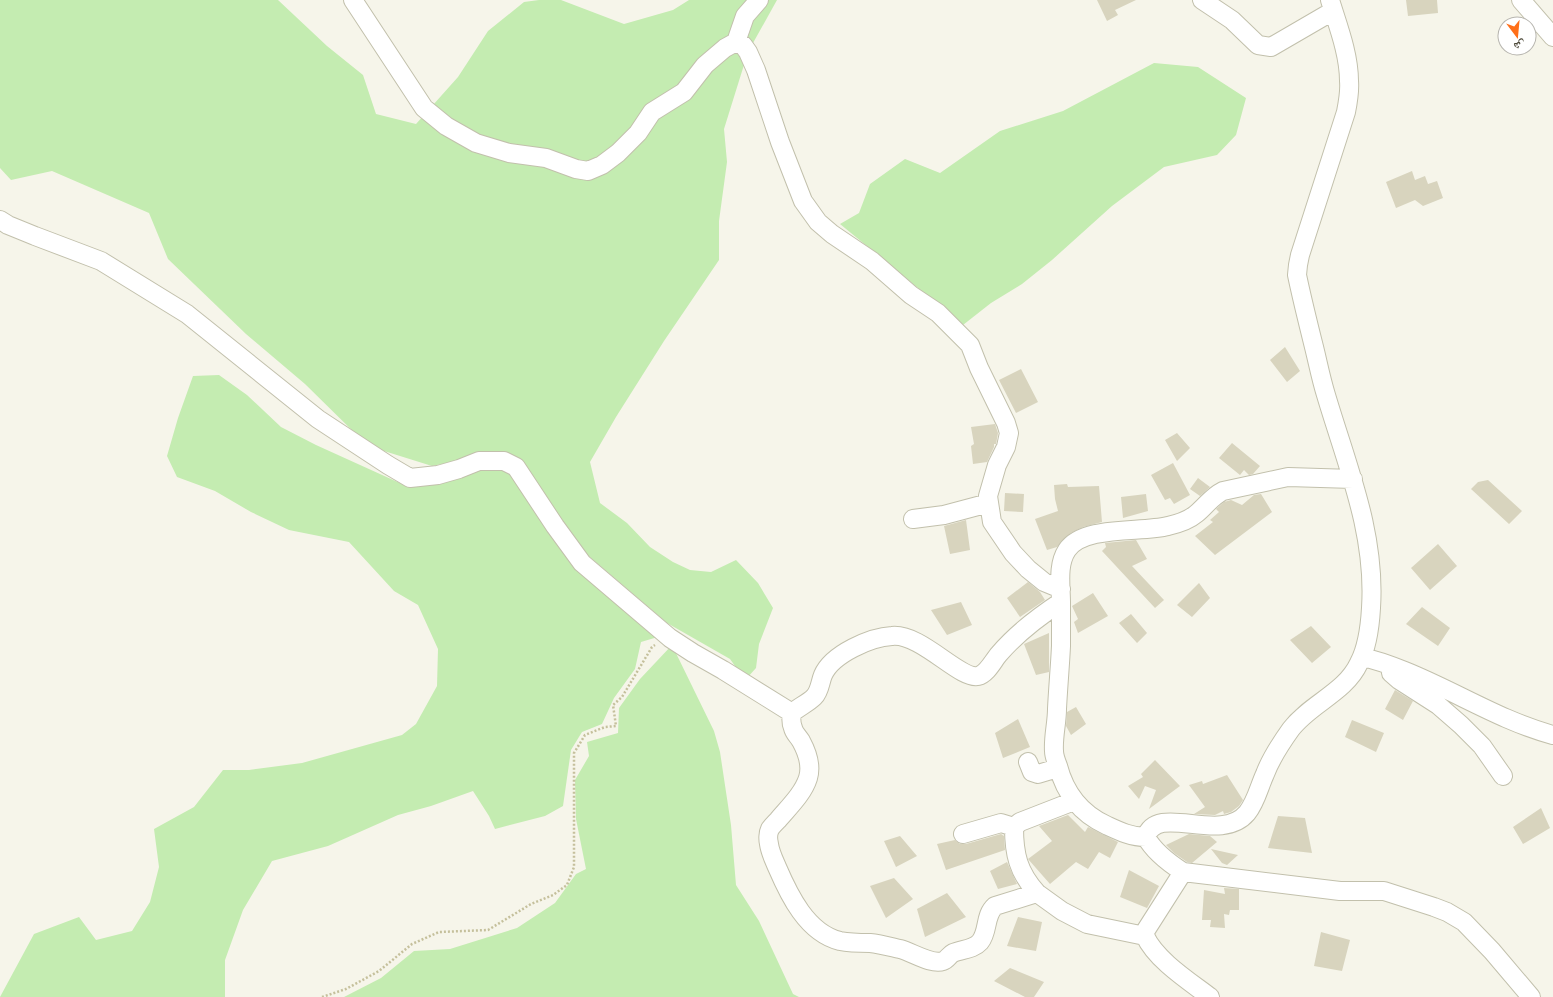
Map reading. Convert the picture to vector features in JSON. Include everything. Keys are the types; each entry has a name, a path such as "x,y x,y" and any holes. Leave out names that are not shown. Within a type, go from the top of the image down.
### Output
{"street":[{"path":"353,0 424,108 446,126 476,144 509,153 546,158 576,169 588,171 602,165 618,153 638,133 652,112 684,92 705,65 725,48 736,42 744,16 759,0"},
{"path":"1202,0 1232,20 1258,46 1271,47 1332,6 1347,63 1350,82 1346,112 1300,254 1298,275 1325,393 1353,479 1366,531 1370,554 1372,587 1368,658"},
{"path":"1521,0 1553,37"},
{"path":"736,42 743,45 748,52 756,70 780,142 803,201 818,222 832,234 872,261 911,295 938,313 970,346 1006,423 1009,433 1006,447 997,465 988,496 992,522 1013,554 1028,569 1061,596"},
{"path":"0,220 8,225 35,236 101,261 187,314 318,419 410,478 438,475 479,461 504,461 516,467 555,526 582,563 670,638 792,713"},
{"path":"1146,837 1136,837 1100,822 1084,812 1074,802 1067,790 1058,768 1054,753 1054,734 1061,647 1061,564 1066,551 1072,544 1084,537 1168,526 1195,515 1214,495 1223,492 1288,477 1305,476 1353,479"},
{"path":"913,519 944,515 988,503"},
{"path":"1037,893 995,906 990,910 987,917 984,933 980,942 974,947 951,954 945,961 932,961 901,949 873,944 840,941 827,936 802,913 785,886 769,844 770,829 804,787 808,779 810,768 805,751 793,728 791,721 792,713 814,697 819,689 823,674 831,664 846,652 863,643 890,636 901,635 934,652 963,673 979,676 986,671 998,655 1020,632 1061,596"},
{"path":"1368,658 1438,705 1462,725 1482,746 1503,776"},
{"path":"1146,837 1148,830 1154,825 1161,823 1183,823 1216,827 1229,825 1241,819 1248,812 1257,796 1265,774 1277,749 1292,727 1346,682 1359,663 1368,658 1431,682 1511,722 1553,735"},
{"path":"1028,762 1032,772 1038,774 1058,768"},
{"path":"1014,827 1020,822 1074,802"},
{"path":"963,834 1002,822 1014,827"},
{"path":"1014,827 1014,848 1017,860 1029,884 1037,893 1062,911 1087,924 1145,936"},
{"path":"1146,837 1155,850 1183,872 1333,891 1384,891 1447,912 1464,922 1492,951 1531,997"},
{"path":"1183,872 1146,930 1145,936 1151,946 1165,961 1210,997"}],"path":[{"path":"322,997 346,989 379,971 412,944 439,932 488,930 531,904 553,895 567,885 574,867 574,753 585,735 605,727 616,726 613,706 622,697 652,647 670,638"}],"green space":[{"path":"0,0 278,0 327,46 363,75 376,114 416,124 458,77 488,31 524,2 561,0 624,24 673,10 689,0 777,0 748,52 724,129 727,162 719,221 719,260 664,341 616,417 590,462 600,503 627,523 650,547 673,562 690,570 711,572 736,560 758,583 773,608 759,644 756,668 747,678 740,673 730,659 667,623 577,546 498,453 432,466 368,446 305,384 246,334 168,259 149,213 52,171 11,180 0,168"},
{"path":"1154,63 1198,67 1246,98 1236,135 1217,155 1164,167 1112,206 1052,260 1022,284 991,303 963,325 840,224 859,213 870,184 905,159 940,173 1000,131 1063,111"},
{"path":"219,375 247,395 281,427 316,445 402,484 439,482 490,466 512,468 551,524 661,636 641,642 635,669 614,698 602,724 582,732 571,750 563,806 545,816 495,829 489,816 473,791 431,806 398,815 328,846 272,861 243,910 225,960 225,997 0,997 34,934 79,917 96,940 132,931 150,902 159,867 154,829 194,807 223,770 249,770 302,763 402,735 416,724 437,686 438,649 418,605 394,591 349,542 289,530 251,512 215,491 177,477 167,456 178,418 193,376"},
{"path":"672,645 714,731 720,752 731,825 736,885 759,921 793,994 799,997 344,997 381,978 414,951 450,949 517,928 555,903 576,874 586,869 576,819 575,780 589,756 587,742 618,733 619,708 640,679"}],"building":[{"path":"1097,0 1136,0 1115,10 1118,15 1107,21"},
{"path":"1406,0 1437,0 1438,13 1408,16"},
{"path":"1412,171 1415,180 1425,176 1428,184 1437,181 1443,198 1423,206 1415,200 1396,208 1386,182"},
{"path":"1285,347 1300,371 1287,382 1270,360"},
{"path":"1021,369 1038,402 1016,413 999,380"},
{"path":"995,424 998,433 996,444 994,444 987,462 973,464 971,446 974,444 971,427"},
{"path":"1177,433 1190,448 1177,461 1165,440"},
{"path":"1232,443 1260,466 1253,474 1249,475 1244,470 1240,475 1219,458"},
{"path":"1173,463 1190,495 1174,504 1170,498 1165,500 1151,475"},
{"path":"1198,478 1210,487 1200,496 1190,489"},
{"path":"1488,480 1522,511 1509,524 1471,489 1478,482"},
{"path":"1067,484 1068,487 1099,486 1102,522 1083,527 1071,533 1057,547 1047,550 1035,519 1058,511 1054,485"},
{"path":"1005,493 1024,494 1023,512 1004,511"},
{"path":"1146,494 1148,511 1123,518 1121,497"},
{"path":"1261,494 1272,512 1215,555 1195,536 1213,522 1210,520 1219,512 1216,509 1224,502 1231,500 1242,505 1254,495"},
{"path":"966,520 970,550 950,554 944,526"},
{"path":"1136,540 1147,559 1132,566 1164,600 1155,608 1102,551 1106,547 1105,543"},
{"path":"1438,544 1457,566 1430,590 1411,568"},
{"path":"1028,582 1040,592 1045,600 1020,617 1007,598"},
{"path":"1199,583 1210,598 1192,617 1177,605"},
{"path":"1093,593 1108,616 1078,633 1074,622 1078,619 1072,606"},
{"path":"961,602 972,625 947,635 931,610"},
{"path":"1422,607 1450,628 1438,646 1406,624"},
{"path":"1131,614 1147,633 1137,643 1119,623"},
{"path":"1311,626 1331,647 1312,663 1290,640"},
{"path":"1049,633 1049,672 1036,675 1024,644"},
{"path":"1395,690 1413,701 1403,720 1385,709"},
{"path":"1076,707 1086,724 1071,735 1066,726 1067,712"},
{"path":"1018,719 1030,747 1003,758 995,733"},
{"path":"1352,720 1384,733 1376,752 1345,737"},
{"path":"1155,760 1180,786 1149,809 1156,790 1145,786 1139,799 1128,786 1143,777 1141,774"},
{"path":"1227,775 1243,800 1239,806 1231,812 1224,814 1223,811 1215,815 1194,814 1205,807 1189,785 1202,781 1203,784"},
{"path":"1541,808 1550,828 1523,844 1513,827"},
{"path":"1068,815 1085,832 1088,827 1118,842 1110,858 1099,852 1088,869 1076,862 1050,884 1028,859 1052,841 1039,826"},
{"path":"1278,816 1305,818 1312,853 1268,848"},
{"path":"1001,834 1004,836 1005,850 946,870 937,844 955,840 960,844 966,844"},
{"path":"1189,834 1210,836 1217,842 1192,863 1187,862 1174,853 1166,845"},
{"path":"900,836 917,856 896,867 884,841"},
{"path":"1211,849 1238,855 1227,865 1222,863"},
{"path":"1007,862 1017,884 998,889 990,871"},
{"path":"1129,870 1159,886 1147,908 1120,897"},
{"path":"894,878 913,899 886,918 870,886"},
{"path":"1224,888 1239,889 1239,910 1230,910 1229,915 1224,914 1225,928 1210,927 1211,920 1202,920 1204,890 1225,894"},
{"path":"947,893 966,917 925,937 917,909"},
{"path":"1018,917 1042,922 1036,951 1007,946"},
{"path":"1321,932 1350,940 1342,971 1314,966"},
{"path":"1010,968 1044,982 1034,997 1025,997 994,981"}]}
